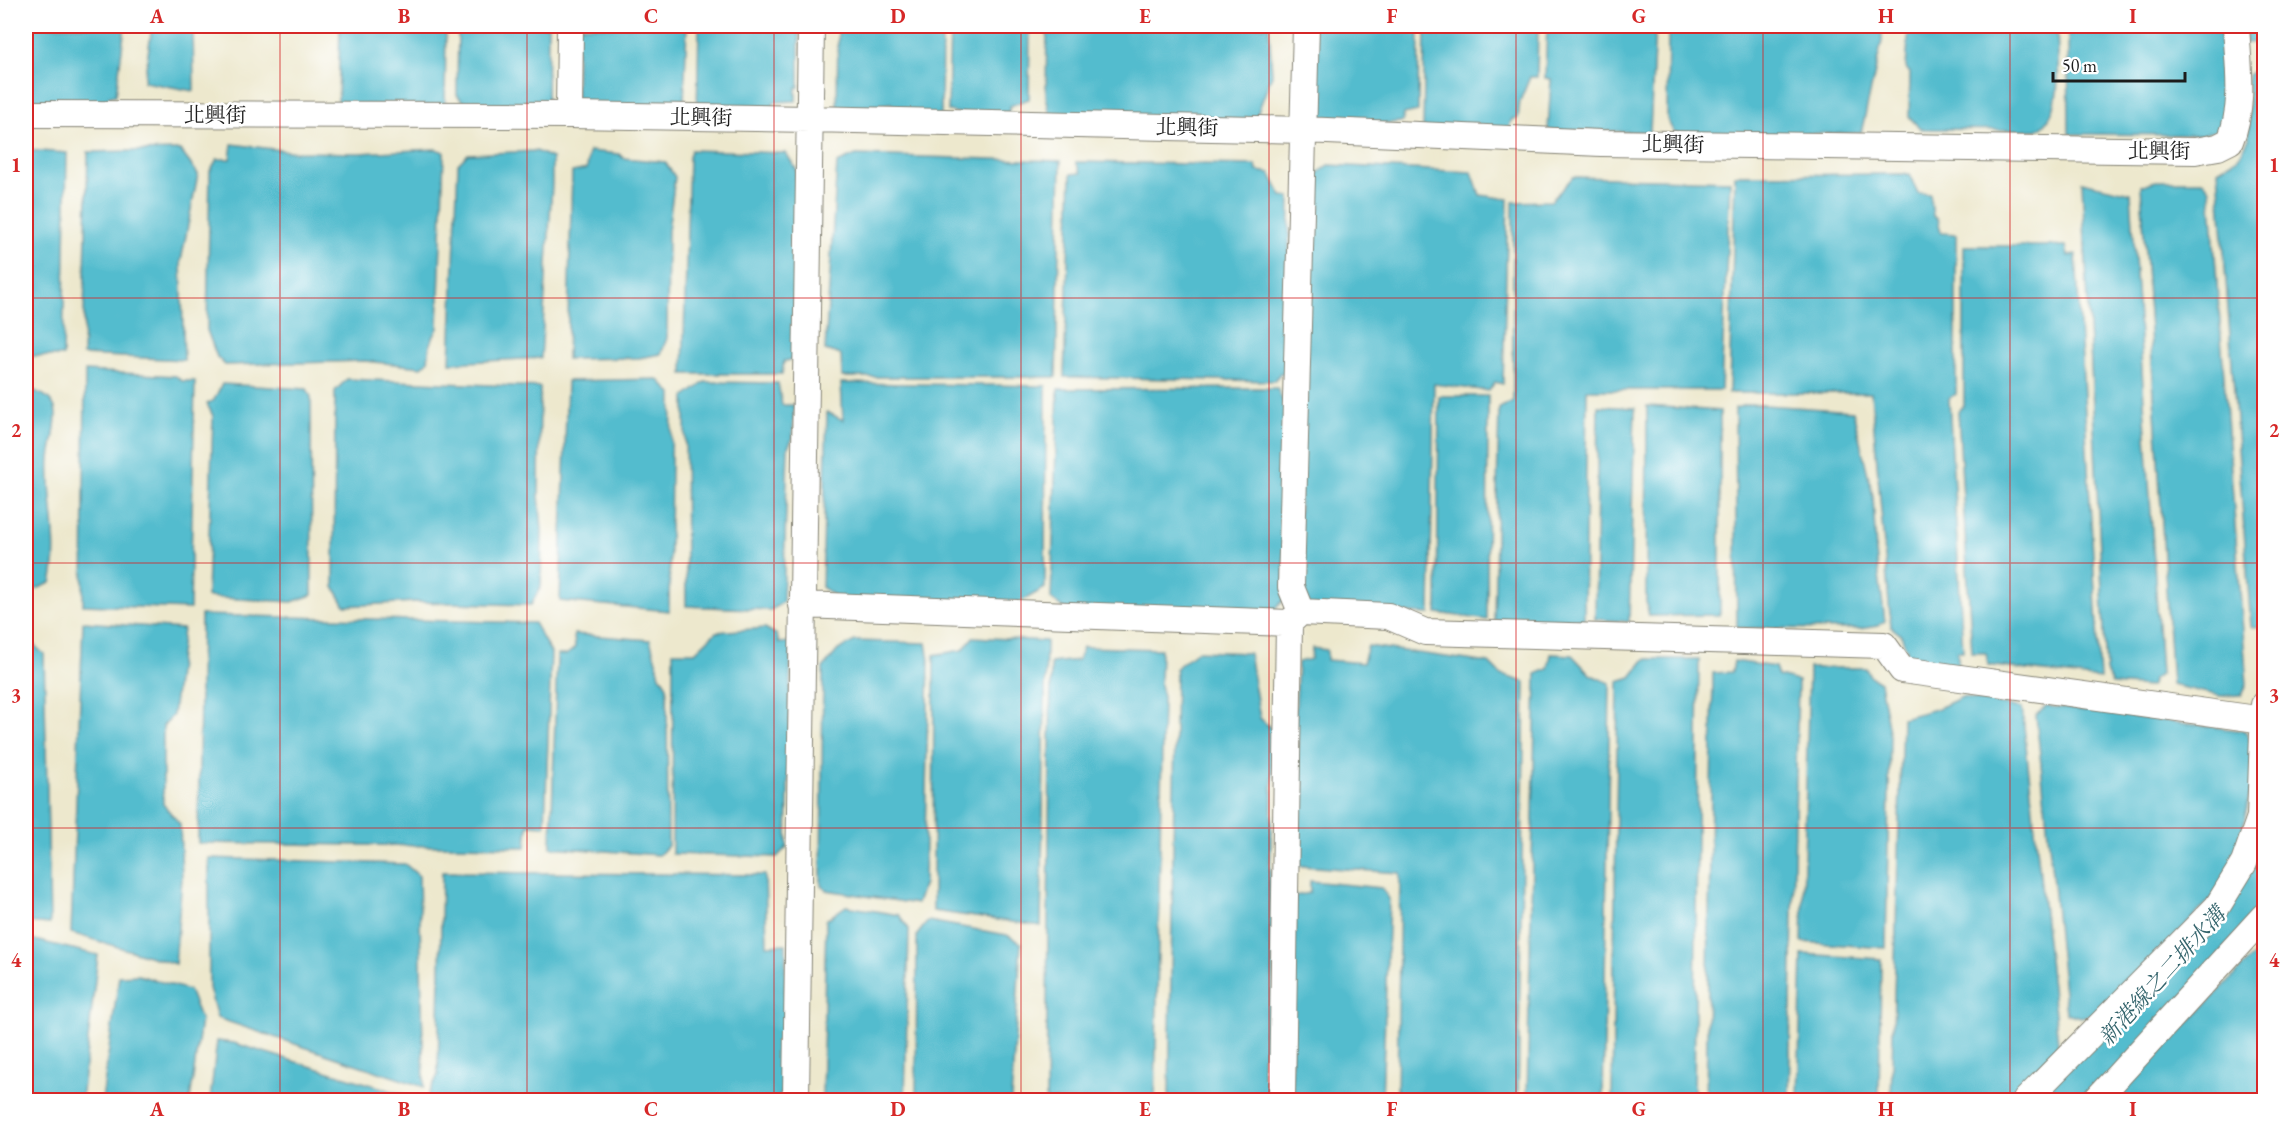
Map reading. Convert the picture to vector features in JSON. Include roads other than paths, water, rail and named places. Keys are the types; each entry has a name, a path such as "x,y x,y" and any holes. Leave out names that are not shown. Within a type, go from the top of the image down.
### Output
{"street":[{"path":"569,116 570,26"},
{"path":"791,1101 796,1097 811,26"},
{"path":"1282,1101 1294,617 1291,587 1306,26"},
{"name":"北興街","path":"26,114 809,119 1304,129 1601,143 2195,151 2218,147 2230,141 2236,125 2239,101 2236,26"},
{"path":"802,605 1294,617 1388,616 1425,632 1884,645 1902,670 2264,720"},
{"path":"2026,1101 2217,907 2244,863 2260,817 2265,705"},
{"path":"2096,1101 2265,916"}],"water":[{"path":"28,26 125,26 116,95 108,97 105,108 26,106"},
{"path":"152,26 193,26 194,91 144,82"},
{"path":"340,26 446,26 445,106 338,105"},
{"path":"458,26 548,26 547,115 471,111 457,95"},
{"path":"577,26 687,26 684,102 576,116"},
{"path":"699,26 799,26 799,87 796,88 796,101 774,102 772,111 697,112"},
{"path":"838,26 942,26 941,120 902,120 891,103 837,113"},
{"path":"950,26 1030,26 1029,99 1010,106 1006,122 948,111"},
{"path":"1047,26 1269,26 1272,75 1253,125 1051,119 1046,96"},
{"path":"1308,26 1419,26 1418,111 1404,114 1403,122 1315,127"},
{"path":"1425,26 1538,26 1537,77 1530,77 1520,101 1518,118 1512,119 1507,132 1423,131"},
{"path":"1547,26 1655,26 1650,132 1548,130 1551,79 1545,78"},
{"path":"1668,26 1882,26 1882,41 1861,133 1684,135 1673,131 1667,119"},
{"path":"1909,26 2057,26 2058,83 2052,111 2046,122 2037,130 1921,129 1909,117 1910,73 1906,68"},
{"path":"2068,26 2224,26 2224,121 2215,131 2200,135 2069,134"},
{"path":"2245,26 2264,26 2264,42 2246,43"},
{"path":"2264,65 2264,626 2251,627 2218,170 2238,158 2249,139 2248,75"},
{"path":"232,144 297,152 359,153 436,149 444,152 438,328 430,344 428,361 422,367 365,361 225,365 217,357 207,330 210,171 217,159 230,159"},
{"path":"26,150 67,153 63,356 26,356"},
{"path":"180,150 198,174 181,261 184,360 83,355 88,152"},
{"path":"691,150 786,153 796,169 794,360 784,361 782,374 683,374"},
{"path":"536,151 552,158 541,358 450,363 458,164 468,154"},
{"path":"589,151 619,154 623,158 665,162 675,177 668,231 667,338 661,354 639,358 567,359 572,172 587,169"},
{"path":"856,155 1061,161 1056,377 842,377 841,355 825,350 837,163"},
{"path":"1076,162 1256,165 1257,171 1270,173 1282,196 1290,197 1287,374 1280,373 1275,381 1064,377 1071,174 1081,173"},
{"path":"1328,165 1472,172 1480,195 1508,199 1503,384 1495,382 1489,391 1434,384 1430,614 1311,610 1298,591 1305,183"},
{"path":"1909,174 1918,193 1930,194 1933,216 1938,219 1941,233 1956,234 1956,394 1949,399 1963,651 1957,651 1959,666 1909,656 1901,635 1891,627 1871,393 1729,393 1735,175"},
{"path":"1573,177 1730,181 1721,390 1587,390 1584,620 1494,620 1499,408 1513,401 1513,202 1551,201"},
{"path":"2155,181 2204,181 2210,189 2247,685 2242,695 2220,696 2172,685 2141,186"},
{"path":"2082,182 2131,193 2161,674 2153,680 2150,687 2112,684 2106,672"},
{"path":"1964,246 2066,246 2068,256 2076,255 2100,679 1988,665 1986,653 1972,653 1958,411 1964,406"},
{"path":"85,371 176,376 182,381 195,381 190,609 83,605"},
{"path":"347,379 540,387 541,586 531,605 416,602 345,606 334,587 335,391"},
{"path":"658,379 672,394 669,611 560,601 567,381"},
{"path":"705,382 778,383 782,405 794,405 793,438 788,447 783,602 771,610 686,606 685,397"},
{"path":"841,383 1046,386 1045,588 1006,610 844,602 822,587 827,412 843,420"},
{"path":"222,384 307,389 311,397 312,595 292,602 207,597 213,416 207,404 214,400"},
{"path":"26,388 47,397 56,413 50,459 54,568 51,583 32,591 26,591"},
{"path":"1277,388 1286,408 1284,600 1268,616 1068,611 1051,599 1058,389"},
{"path":"1439,396 1488,396 1487,620 1437,613"},
{"path":"1750,404 1853,411 1873,496 1876,553 1885,621 1878,626 1860,629 1737,628 1735,408"},
{"path":"1598,406 1635,408 1629,622 1595,619"},
{"path":"1647,406 1720,411 1720,615 1649,616 1646,601"},
{"path":"201,615 534,623 551,653 545,826 528,825 526,847 198,843"},
{"path":"83,622 183,629 173,715 163,726 163,804 180,824 182,878 175,964 71,933"},
{"path":"765,628 777,635 779,643 791,642 787,847 777,857 672,854 673,652 695,652 716,632"},
{"path":"574,634 650,640 660,675 667,686 668,846 659,855 551,847 557,655 566,655 575,648"},
{"path":"973,637 1046,641 1041,926 933,911 934,655 963,650"},
{"path":"26,638 44,654 50,924 26,922"},
{"path":"855,641 926,643 929,660 924,883 917,904 826,890 821,886 823,668 838,650"},
{"path":"1368,646 1489,663 1501,675 1525,682 1518,1100 1397,1100 1400,873 1288,865 1298,662 1311,659 1312,648 1327,650 1327,660 1363,663"},
{"path":"1083,647 1161,649 1160,685 1163,697 1155,1100 1046,1100 1051,663 1078,660"},
{"path":"1197,651 1249,653 1260,718 1274,731 1270,877 1273,943 1271,1100 1169,1100 1176,668"},
{"path":"1551,654 1572,655 1591,675 1610,683 1603,1100 1527,1100 1536,674 1548,669"},
{"path":"1645,659 1699,659 1694,1100 1612,1100 1618,681 1631,677"},
{"path":"1734,661 1775,667 1778,676 1798,681 1789,1100 1706,1100 1713,673 1732,672"},
{"path":"1809,668 1866,668 1870,676 1880,682 1890,737 1886,948 1802,942"},
{"path":"1962,697 2022,708 2059,1052 2018,1100 1891,1100 1902,718 1939,708"},
{"path":"2047,706 2245,731 2254,744 2253,779 2238,851 2217,893 2098,1015 2080,1017 2066,1013 2036,715"},
{"name":"新港線之二排水溝","path":"2264,820 2264,898 2259,910 2091,1100 2038,1100 2223,909"},
{"path":"209,858 405,864 419,876 424,1087 217,1018 209,988"},
{"path":"442,872 765,875 767,945 786,944 783,1100 426,1100 438,1075"},
{"path":"1310,881 1382,888 1389,899 1382,1100 1291,1100 1294,896 1310,893"},
{"path":"846,906 899,915 909,929 905,1100 822,1100 826,920"},
{"path":"928,921 1007,935 1021,943 1011,1100 916,1100 917,935"},
{"path":"26,938 98,955 81,1100 26,1100"},
{"path":"2264,945 2264,1100 2113,1100"},
{"path":"1802,954 1881,959 1879,1100 1798,1100"},
{"path":"138,975 189,990 201,1020 190,1100 102,1100 119,976"},
{"path":"217,1041 234,1043 422,1100 210,1100"}]}
